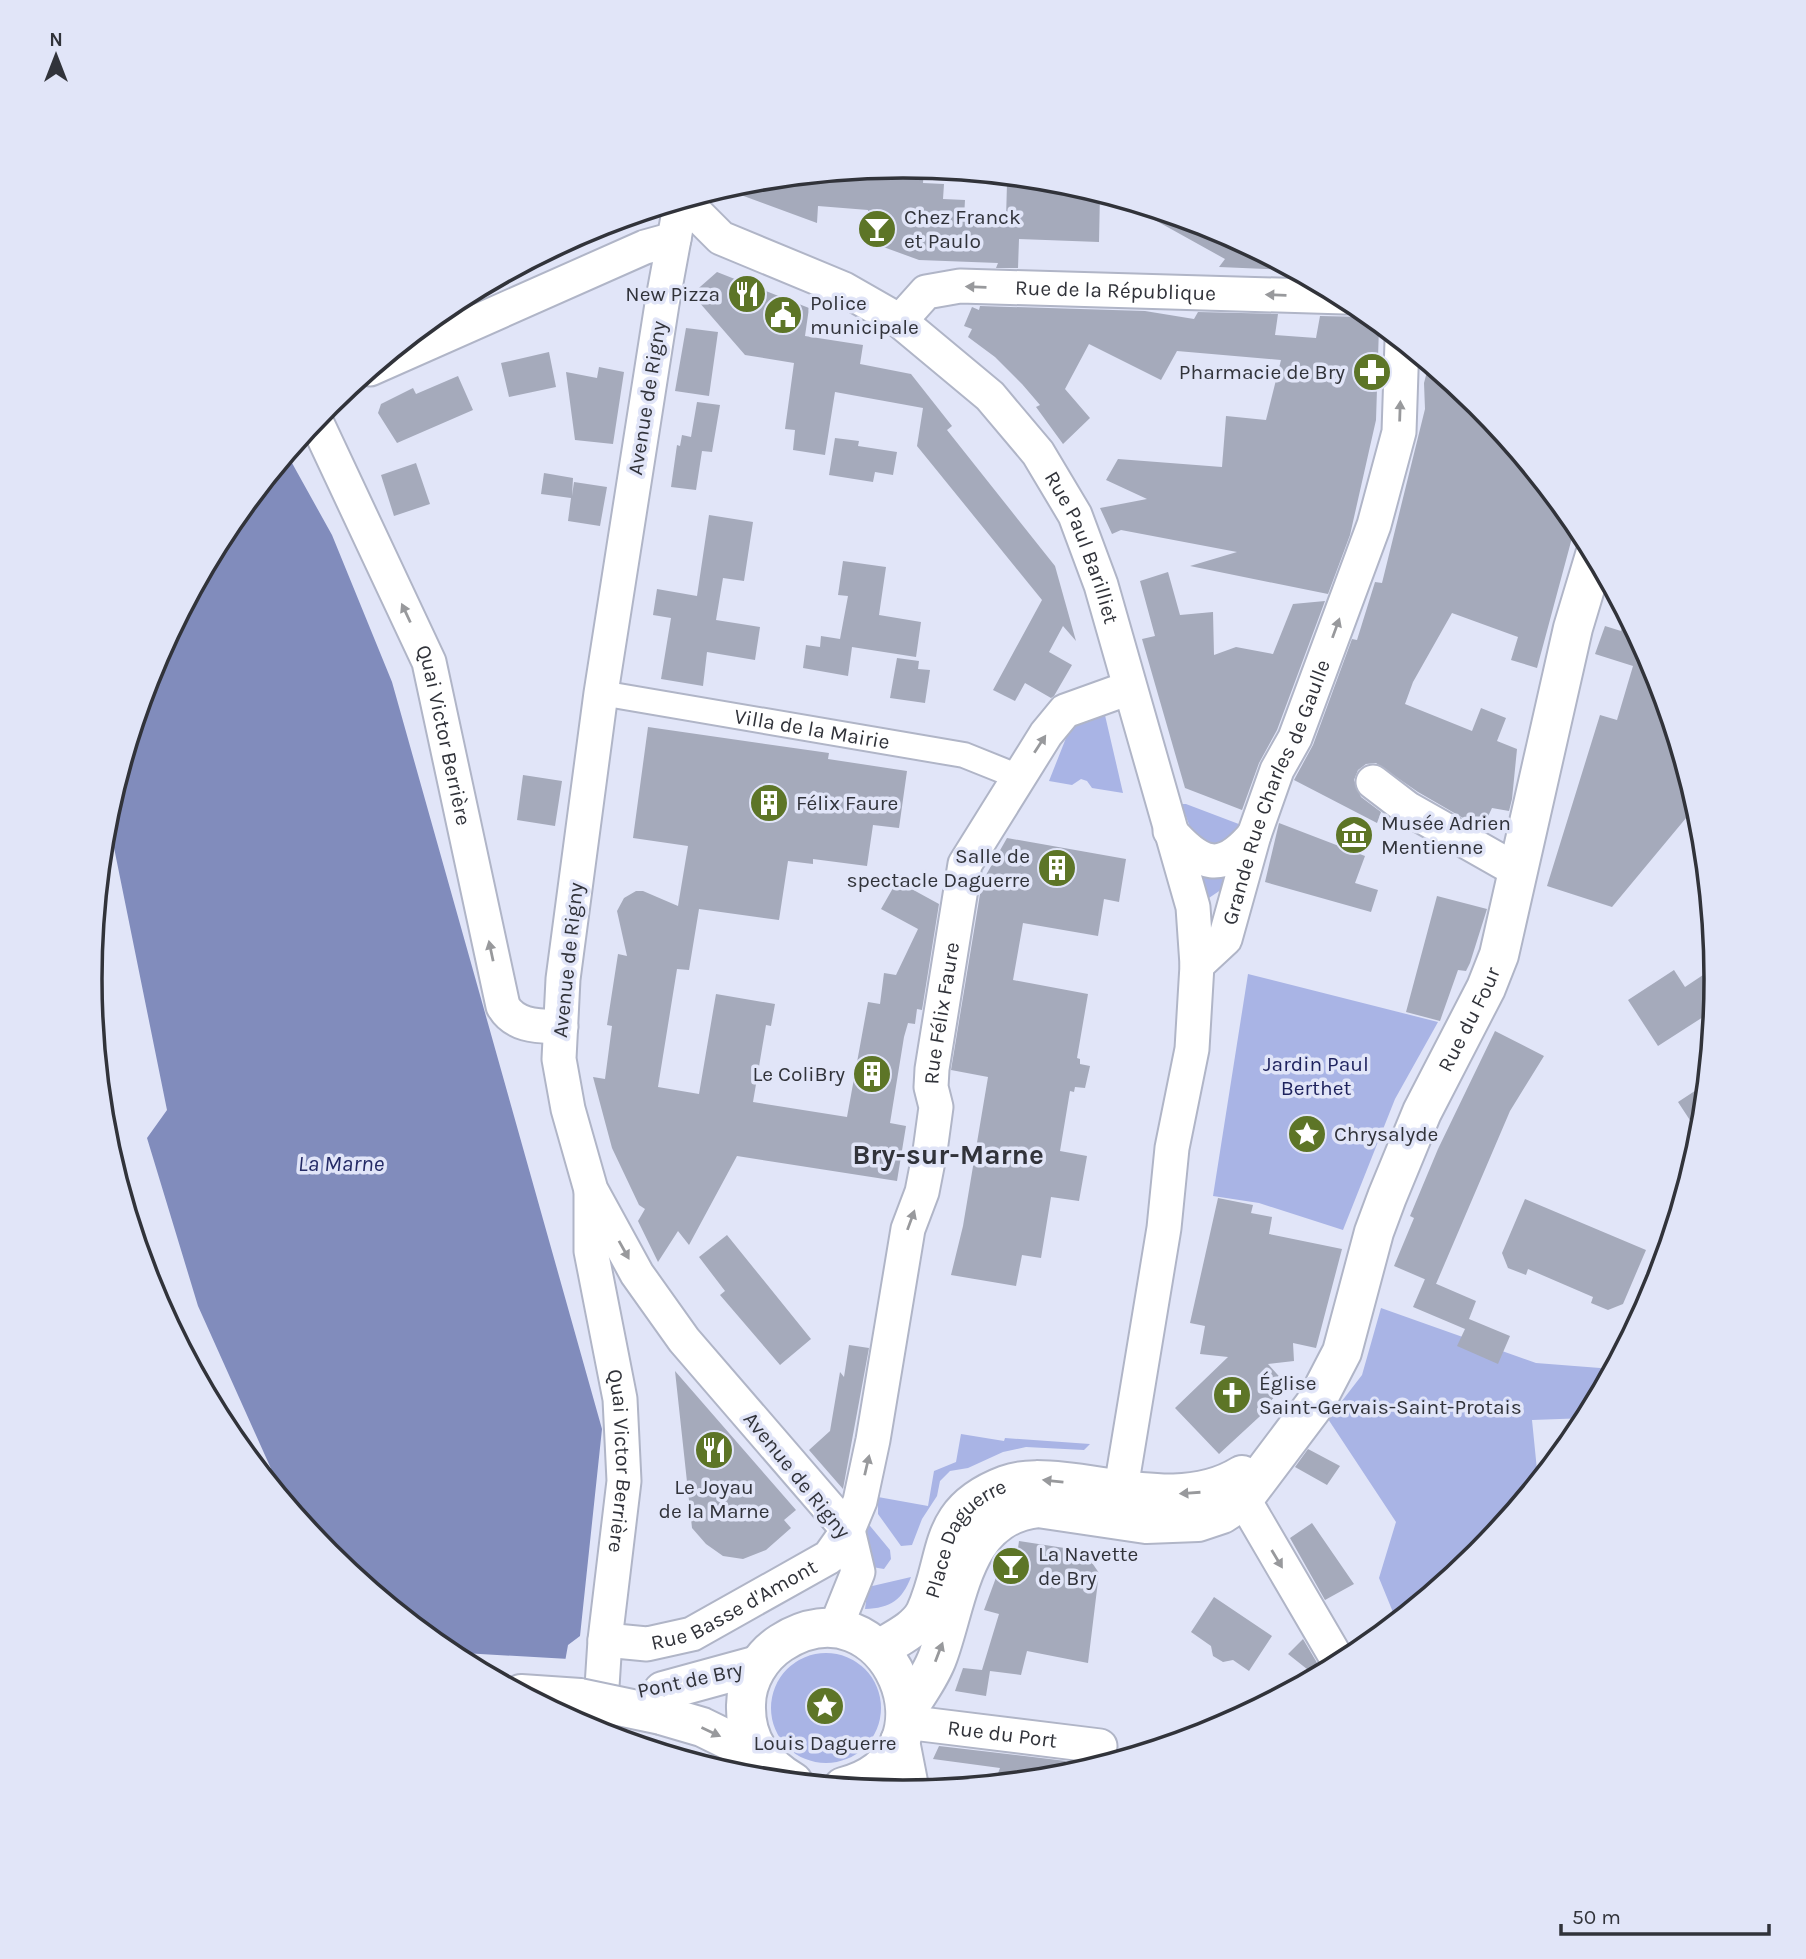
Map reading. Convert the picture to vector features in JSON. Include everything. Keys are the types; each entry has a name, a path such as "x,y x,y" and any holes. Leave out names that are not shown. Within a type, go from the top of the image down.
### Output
{"main road":[{"name":"Rue du Four","path":"1237,1491 1273,1456 1315,1404 1342,1352 1374,1232 1428,1098 1486,988 1499,955 1573,628 1591,569"},
{"name":"Place Daguerre","path":"879,1649 914,1627 924,1614 950,1530 967,1509 1008,1484 1037,1479 1163,1494 1237,1491"},
{"path":"1093,1515 1121,1488"},
{"name":"Place Daguerre","path":"861,1779 874,1774 889,1759 937,1660 974,1548 986,1532 1002,1518 1020,1510 1057,1509 1146,1524 1198,1521 1222,1514 1237,1491"},
{"path":"773,1770 759,1755 746,1720 750,1682 758,1665 773,1648 791,1636 813,1629 835,1629 854,1633 879,1649 894,1667 904,1689 904,1725 910,1781"},
{"name":"Pont de Bry","path":"544,1696 662,1703 758,1665"},
{"name":"Pont de Bry","path":"662,1703 702,1727 759,1755"}],"street":[{"name":"Rue Paul Barilliet","path":"689,207 721,238 844,289 900,321 990,396 1038,453 1075,514 1101,585 1194,907 1197,965"},
{"name":"Avenue de Rigny","path":"680,210 601,693 563,979 559,1059 568,1109 591,1190 637,1274 684,1340 848,1530 858,1572 835,1629"},
{"path":"402,355 645,247 674,239"},
{"name":"Rue de la République","path":"900,321 926,292 960,286 1322,296"},
{"name":"Grande Rue Charles de Gaulle","path":"1197,965 1225,939 1254,835 1278,771 1295,738 1374,525 1399,432 1402,353"},
{"name":"Quai Victor Berrière","path":"321,429 429,662 503,1006 510,1016 523,1023 561,1027"},
{"name":"Rue Félix Faure","path":"848,1530 860,1501 873,1440 908,1229 922,1192 930,1151 936,1107 931,1087 932,1069 965,864 1019,777 1065,711 1129,688"},
{"name":"Villa de la Mairie","path":"601,693 964,755 1019,777"},
{"path":"1373,782 1407,808 1518,871"},
{"name":"Rue Paul Barilliet","path":"1170,831 1192,855 1214,862 1235,856 1254,835"},
{"path":"1121,1488 1164,1228 1172,1148 1192,1049 1197,965"},
{"name":"Quai Victor Berrière","path":"591,1190 591,1251 620,1399 624,1481 605,1640 600,1721"},
{"path":"1237,1491 1334,1655"},
{"name":"Rue Basse d'Amont","path":"605,1640 647,1644 692,1634 829,1557 848,1530"},
{"name":"Rue du Port","path":"904,1725 1100,1746"}],"green space":[{"path":"1083,695 1101,698 1123,793 1092,788 1087,781 1081,779 1072,785 1049,781"},
{"path":"1181,804 1244,826 1215,849 1192,832"},
{"path":"1199,867 1227,871 1228,885 1206,900"},
{"name":"Jardin Paul Berthet","path":"1248,974 1438,1022 1395,1099 1343,1230 1259,1203 1213,1196"},
{"path":"1381,1308 1536,1363 1603,1368 1573,1419 1532,1420 1537,1470 1470,1546 1393,1613 1379,1578 1396,1522 1328,1419 1362,1375"},
{"path":"961,1434 1004,1441 1005,1438 1090,1444 1084,1450 1026,1447 1003,1452 968,1468 950,1471 940,1481 937,1496 922,1519 912,1545 901,1546 878,1514 878,1497 928,1506 934,1471 956,1462"},
{"path":"861,1515 890,1550 891,1559 884,1569 872,1567"},
{"path":"911,1577 904,1592 894,1601 882,1607 865,1609 868,1587"},
{"path":"826,1653 847,1657 865,1669 877,1687 881,1708 877,1729 865,1747 847,1759 826,1763 805,1759 787,1747 775,1729 771,1708 775,1687 787,1669 805,1657"}],"water":[{"name":"La Marne","path":"291,462 332,535 392,682 602,1429 580,1636 568,1645 558,1702 502,1674 415,1615 336,1546 274,1476 198,1306 147,1138 167,1110 113,844 117,823 144,722 184,625 237,534"}],"pier":[{"path":"470,1653 569,1659 561,1704 502,1674"}],"building":[{"path":"903,178 923,179 923,183 944,184 943,199 965,200 964,218 1006,219 1007,185 1100,203 1099,242 1019,239 1018,268 996,268 998,263 919,260 867,241 868,210 818,206 817,223 740,195 798,185"},
{"path":"1153,219 1210,239 1273,269 1219,267 1225,259"},
{"path":"717,272 809,308 805,336 863,345 860,364 911,374 952,426 947,430 1055,566 1076,641 1063,626 1049,652 1072,665 1054,696 1051,698 1025,683 1015,701 993,690 1042,600 917,446 923,408 835,392 825,455 793,450 795,430 785,429 794,363 745,355 692,294"},
{"path":"980,306 1145,311 1194,319 1198,312 1278,314 1275,335 1316,338 1320,316 1353,317 1379,335 1376,420 1350,535 1328,594 1190,566 1237,552 1121,530 1112,534 1100,508 1147,499 1106,480 1118,459 1222,467 1226,416 1266,420 1281,360 1177,351 1161,380 1089,344 1065,389 1090,418 1063,444 1036,407 1040,405 1022,384 995,357 968,337 972,329 964,326 972,307 979,310"},
{"path":"686,328 718,332 709,396 675,391"},
{"path":"549,352 556,387 509,397 501,363"},
{"path":"599,367 624,372 613,444 575,440 566,372 597,378"},
{"path":"1427,373 1470,413 1506,451 1572,539 1537,668 1511,660 1518,637 1452,613 1413,682 1405,704 1472,731 1481,708 1506,718 1497,741 1517,749 1512,799 1509,811 1492,808 1482,829 1418,792 1376,763 1366,764 1358,770 1354,780 1361,797 1381,812 1377,823 1294,780 1313,745 1352,639 1357,640 1375,582 1382,583 1425,409 1424,383"},
{"path":"458,376 473,410 397,443 378,413 381,404 413,388 416,394"},
{"path":"697,402 720,405 712,452 702,451 696,490 671,487 677,445 680,446 682,435 691,437"},
{"path":"835,438 859,441 858,446 897,452 893,475 875,472 873,482 829,475"},
{"path":"416,463 430,504 394,516 381,475"},
{"path":"544,473 573,478 572,496 574,482 607,487 600,526 568,521 571,498 541,494"},
{"path":"709,515 753,522 744,581 723,578 716,620 760,627 755,660 707,652 703,686 661,679 671,618 653,615 657,589 697,596"},
{"path":"843,561 886,567 879,615 921,622 916,657 852,647 848,676 803,668 806,645 820,647 821,636 840,639 848,596 838,595"},
{"path":"1168,572 1180,615 1213,612 1214,655 1236,647 1273,654 1293,604 1325,601 1277,730 1259,763 1242,810 1185,788 1142,639 1155,636 1140,581"},
{"path":"1605,626 1621,631 1622,626 1662,722 1687,816 1612,907 1547,886 1600,715 1617,720 1633,666 1595,654"},
{"path":"897,658 919,661 918,669 930,670 925,703 890,698"},
{"path":"648,727 829,753 828,759 907,771 899,828 873,825 867,866 813,859 813,864 788,861 779,920 699,909 689,970 677,969 658,1087 699,1094 716,994 775,1004 771,1026 766,1025 753,1102 847,1117 868,1002 880,1004 884,973 896,975 918,929 881,909 897,881 939,904 922,1010 917,1009 915,1024 908,1023 904,1037 890,1123 906,1126 897,1181 737,1156 689,1245 678,1231 658,1262 638,1221 645,1209 639,1205 612,1148 593,1077 605,1079 612,1026 607,1025 618,954 627,956 617,911 624,898 636,891 643,891 678,906 688,846 633,838"},
{"path":"523,775 562,781 555,826 517,820"},
{"path":"1279,823 1365,856 1355,883 1378,890 1371,912 1265,882"},
{"path":"1007,838 1126,859 1119,902 1104,899 1098,936 1023,923 1013,980 1088,994 1077,1058 1080,1059 1080,1064 1090,1066 1085,1088 1075,1087 1074,1092 1070,1091 1060,1151 1087,1156 1079,1201 1051,1197 1041,1258 1022,1255 1016,1286 951,1275 963,1226 988,1077 951,1070 982,882"},
{"path":"1437,896 1487,909 1470,963 1466,971 1458,970 1440,1021 1406,1012"},
{"path":"1674,970 1685,987 1704,974 1703,1017 1658,1046 1628,1000"},
{"path":"1495,1031 1544,1056 1510,1111 1436,1284 1394,1266 1414,1218 1410,1216 1438,1149"},
{"path":"1697,1090 1691,1122 1678,1102"},
{"path":"1218,1198 1253,1205 1251,1213 1272,1217 1269,1234 1342,1249 1316,1348 1293,1343 1294,1361 1268,1364 1286,1384 1268,1404 1271,1406 1219,1454 1175,1408 1228,1357 1200,1354 1205,1326 1190,1323"},
{"path":"1525,1199 1646,1250 1623,1304 1608,1310 1591,1303 1593,1297 1528,1269 1526,1275 1508,1268 1502,1253"},
{"path":"727,1235 811,1339 780,1365 720,1295 725,1291 699,1257"},
{"path":"1425,1279 1476,1301 1469,1319 1510,1336 1498,1364 1457,1346 1465,1329 1413,1307"},
{"path":"849,1345 869,1348 843,1489 809,1450 830,1431 840,1372 844,1377"},
{"name":"Le Joyau de la Marne","path":"675,1371 796,1510 784,1520 791,1528 766,1550 743,1559 723,1556 706,1544 692,1528"},
{"path":"1308,1449 1340,1466 1327,1485 1295,1467"},
{"path":"1312,1523 1354,1584 1325,1600 1290,1538"},
{"path":"1019,1541 1084,1551 1099,1573 1088,1663 1027,1651 1021,1675 990,1671 986,1696 955,1691 963,1668 982,1670 999,1614 984,1610 1004,1556 1018,1548"},
{"path":"1214,1597 1272,1636 1249,1671 1233,1660 1223,1662 1213,1656 1211,1646 1191,1632"},
{"path":"1303,1639 1318,1665 1309,1671 1288,1654"},
{"path":"939,1746 1066,1761 1059,1766 997,1775 1000,1768 933,1759"}],"place":[{"name":"Chez Franck et Paulo","path":"877,229"},
{"name":"New Pizza","path":"747,294"},
{"name":"Police municipale","path":"783,315"},
{"name":"Pharmacie de Bry","path":"1372,372"},
{"name":"Félix Faure","path":"769,803"},
{"name":"Musée Adrien Mentienne","path":"1354,835"},
{"name":"Salle de spectacle Daguerre","path":"1057,868"},
{"name":"Le ColiBry","path":"872,1074"},
{"name":"Chrysalyde","path":"1307,1134"},
{"name":"Église Saint-Gervais-Saint-Protais","path":"1232,1395"},
{"name":"Le Joyau de la Marne","path":"714,1450"},
{"name":"La Navette de Bry","path":"1011,1566"},
{"name":"Louis Daguerre","path":"825,1706"}],"district":[{"name":"Bry-sur-Marne","path":"948,1154"}]}
